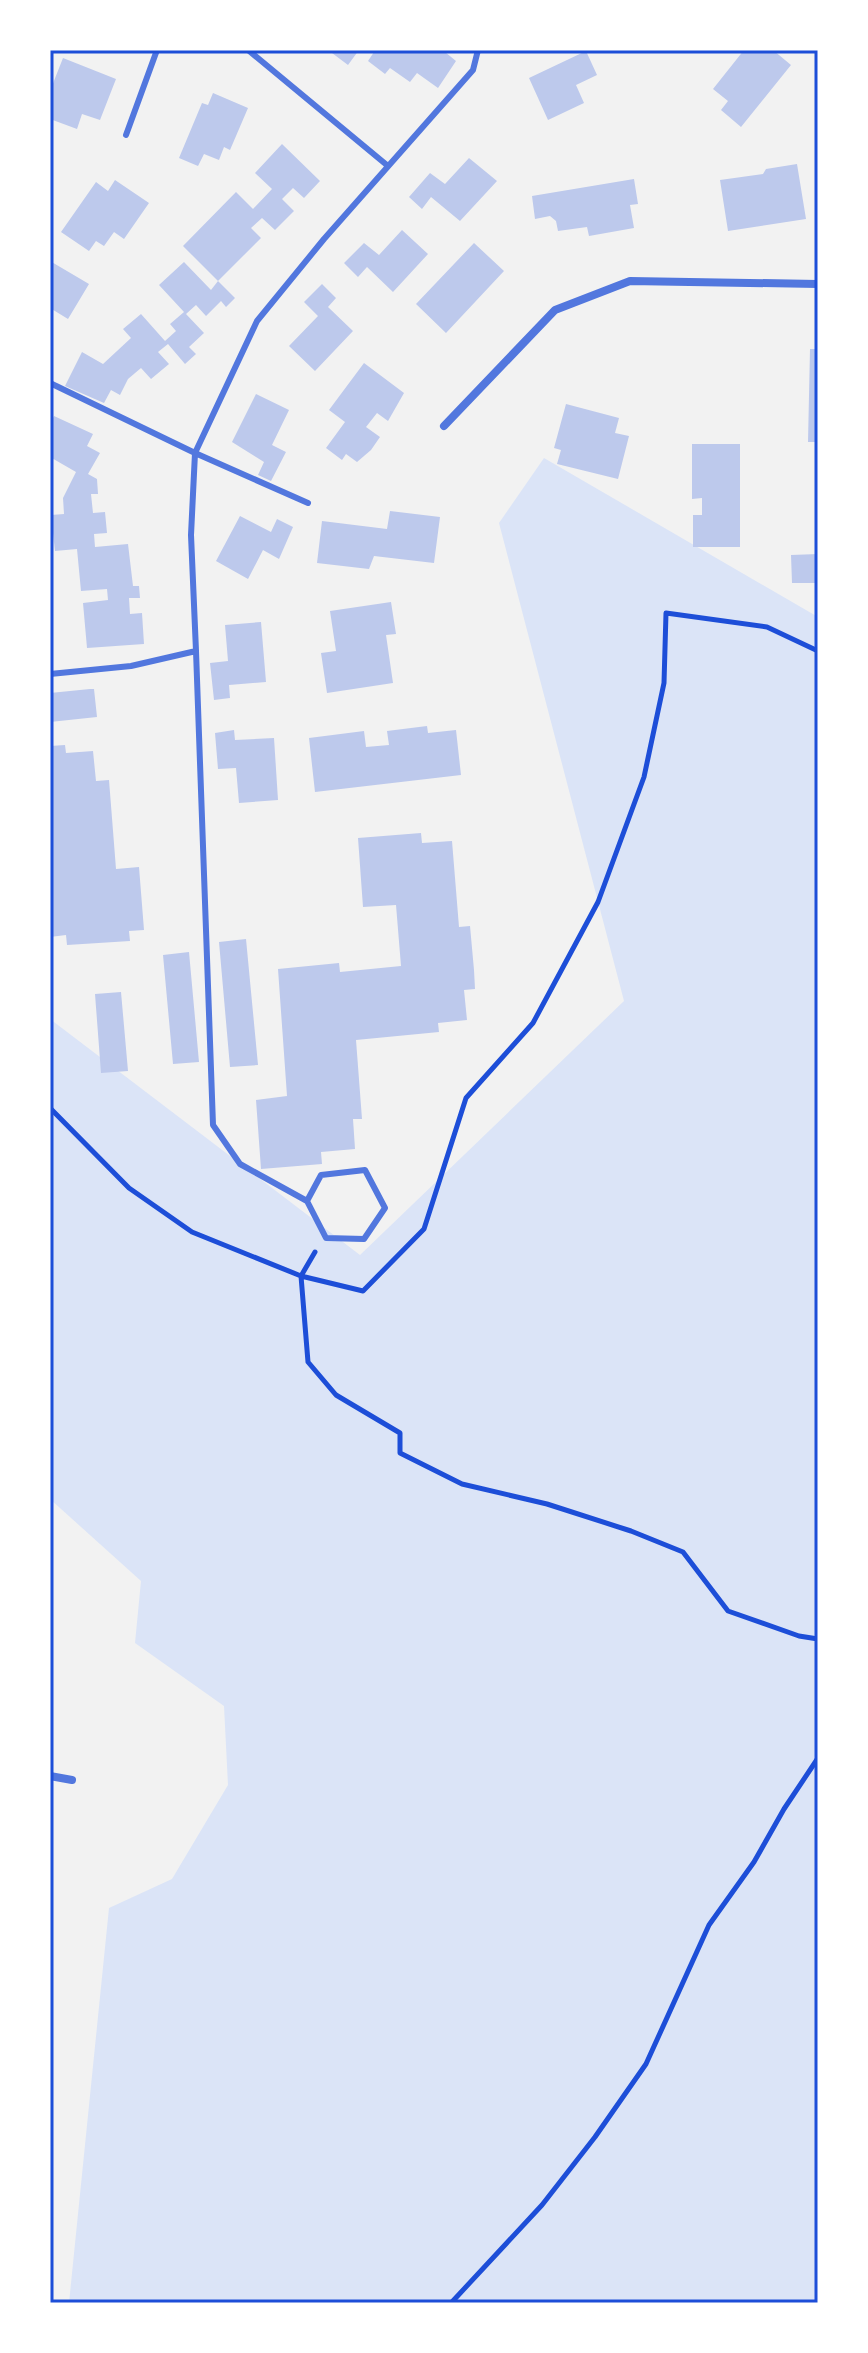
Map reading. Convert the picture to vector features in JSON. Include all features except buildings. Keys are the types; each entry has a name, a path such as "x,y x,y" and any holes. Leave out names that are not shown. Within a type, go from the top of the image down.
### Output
{"street":[{"path":"444,426 555,310 630,281 818,284"},
{"path":"50,1776 72,1780"}],"lane":[{"path":"126,135 157,50"},
{"path":"248,50 388,166"},
{"path":"307,1201 321,1175 365,1170 385,1208 364,1239 326,1238 307,1201 240,1164 213,1125 191,535 195,453 257,321 324,239 473,70 478,50"},
{"path":"50,383 308,503"},
{"path":"50,674 131,666 196,651"}],"path":[{"path":"50,1108 129,1188 192,1232 301,1276 363,1291 424,1229 466,1098 533,1023 598,902 644,777 664,683 666,613 767,627 818,651"},
{"path":"326,1238 301,1276 308,1362 336,1395 400,1433 400,1453 462,1484 547,1504 631,1531 683,1552 728,1611 799,1636 818,1639"},
{"path":"451,2303 542,2205 646,2064 709,1925 754,1862 818,1758"}],"shaded area":[{"path":"544,458 818,617 818,2303 69,2303 109,1908 172,1879 228,1785 224,1706 135,1643 141,1581 50,1499 50,1019 360,1255 624,1001 499,523"}]}
